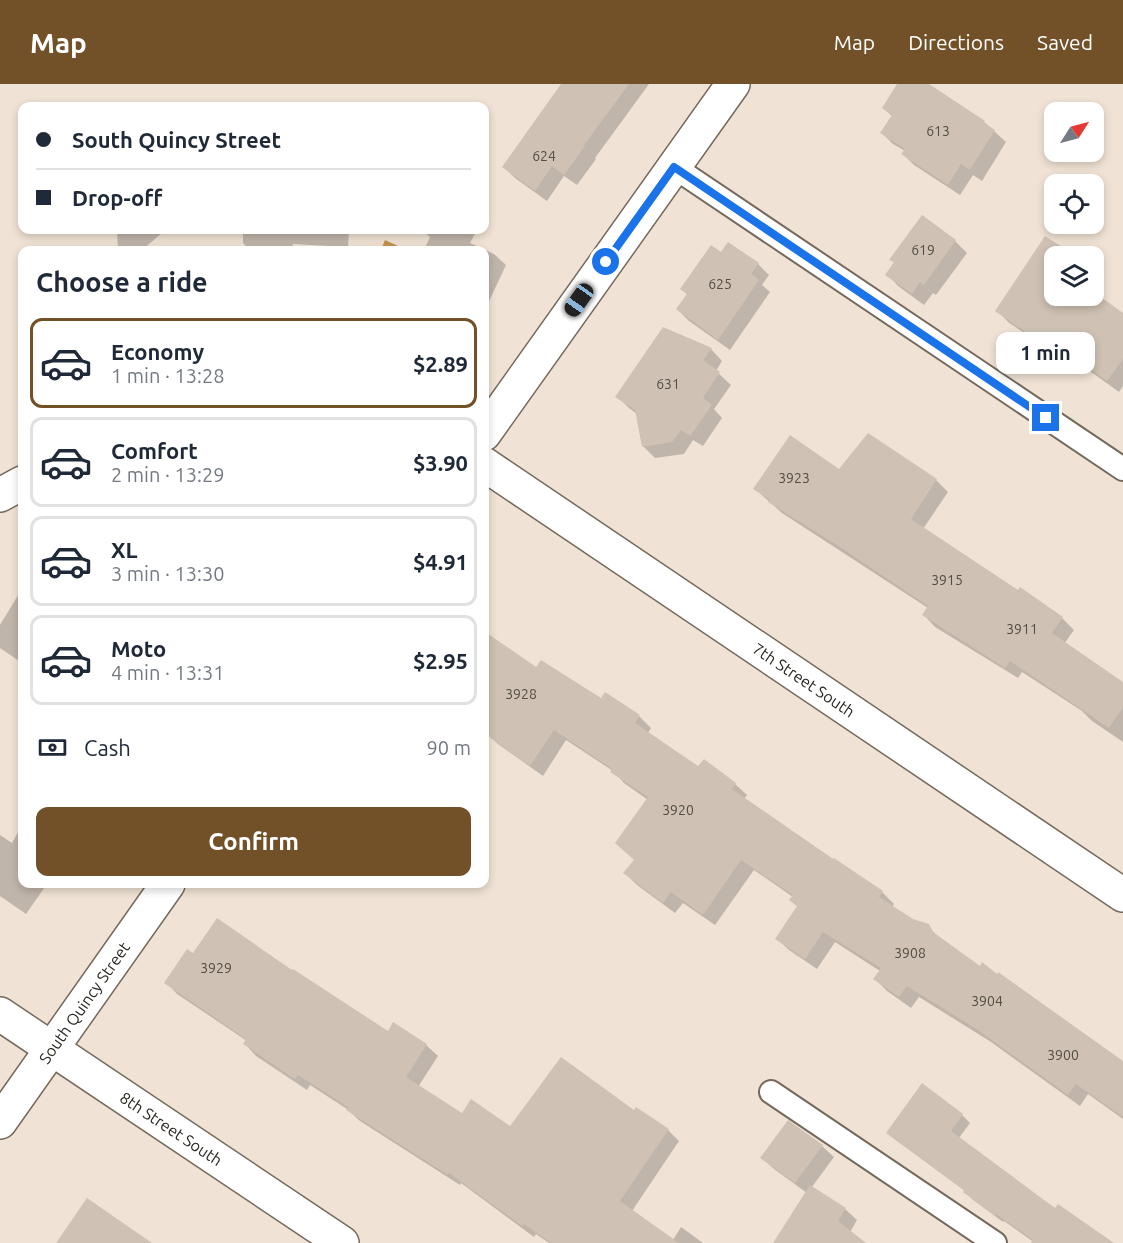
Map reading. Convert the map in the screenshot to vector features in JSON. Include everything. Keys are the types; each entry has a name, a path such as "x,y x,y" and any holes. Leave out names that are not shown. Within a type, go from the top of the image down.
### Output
{"street":[{"path":"489,427 733,84"},
{"name":"7th Street South","path":"489,467 1123,895"},
{"path":"0,495 18,485"},
{"name":"South Quincy Street","path":"0,1122 165,888"},
{"name":"8th Street South","path":"0,1014 342,1243"}],"lane":[{"path":"674,167 1123,469"},
{"path":"771,1092 995,1243"}],"shaded area":[{"path":"385,240 398,246 383,246"}],"building":[{"path":"561,84 629,84 564,175 552,166 535,191 502,167"},
{"path":"897,84 929,84 995,130 970,170 961,164 948,185 901,154 905,149 880,133 892,115 882,108"},
{"path":"922,215 956,240 924,285 920,282 912,294 885,275 894,262 889,260"},
{"path":"1045,236 1060,246 1044,246 1044,306 1104,306 1104,299 1123,313 1123,359 1107,381 1043,335 1039,341 995,311"},
{"path":"728,242 759,263 751,274 759,280 718,340 676,309 687,294 680,289 711,245 721,252"},
{"path":"663,327 712,348 703,360 720,372 703,398 712,405 690,436 681,430 672,442 642,447 635,410 615,397"},
{"path":"868,433 937,479 911,519 1018,590 1020,587 1063,617 1052,633 1123,682 1123,707 1109,728 1010,661 1005,668 922,615 928,606 768,502 770,500 753,489 790,435 839,469"},
{"path":"489,634 536,667 541,660 601,698 605,692 640,715 635,723 698,766 704,759 736,783 732,789 883,891 879,897 913,919 929,924 933,932 980,966 982,962 997,974 998,972 1123,1061 1123,1117 1076,1084 1068,1095 978,1030 907,986 899,997 873,979 881,968 823,932 805,959 775,939 797,906 789,900 793,895 741,860 703,915 671,892 663,903 623,873 634,860 615,843 648,797 610,772 612,769 554,730 530,766 489,737"},
{"path":"217,918 292,970 388,1031 393,1022 427,1044 406,1077 462,1113 471,1099 510,1126 561,1057 634,1110 636,1107 669,1129 620,1201 679,1243 551,1243 524,1224 522,1226 449,1173 448,1175 346,1110 348,1107 298,1075 295,1079 243,1044 246,1039 164,983 187,949 193,953"},
{"path":"922,1083 963,1114 951,1131 1055,1208 1058,1204 1114,1243 1031,1243 1033,1240 996,1214 995,1216 963,1192 964,1190 886,1133"},
{"path":"788,1120 823,1145 795,1183 760,1158"},
{"path":"810,1185 846,1208 838,1221 866,1243 773,1243"},
{"path":"87,1198 152,1243 56,1243"}],"route":[{"path":"606,262 674,167 1046,418"}]}
